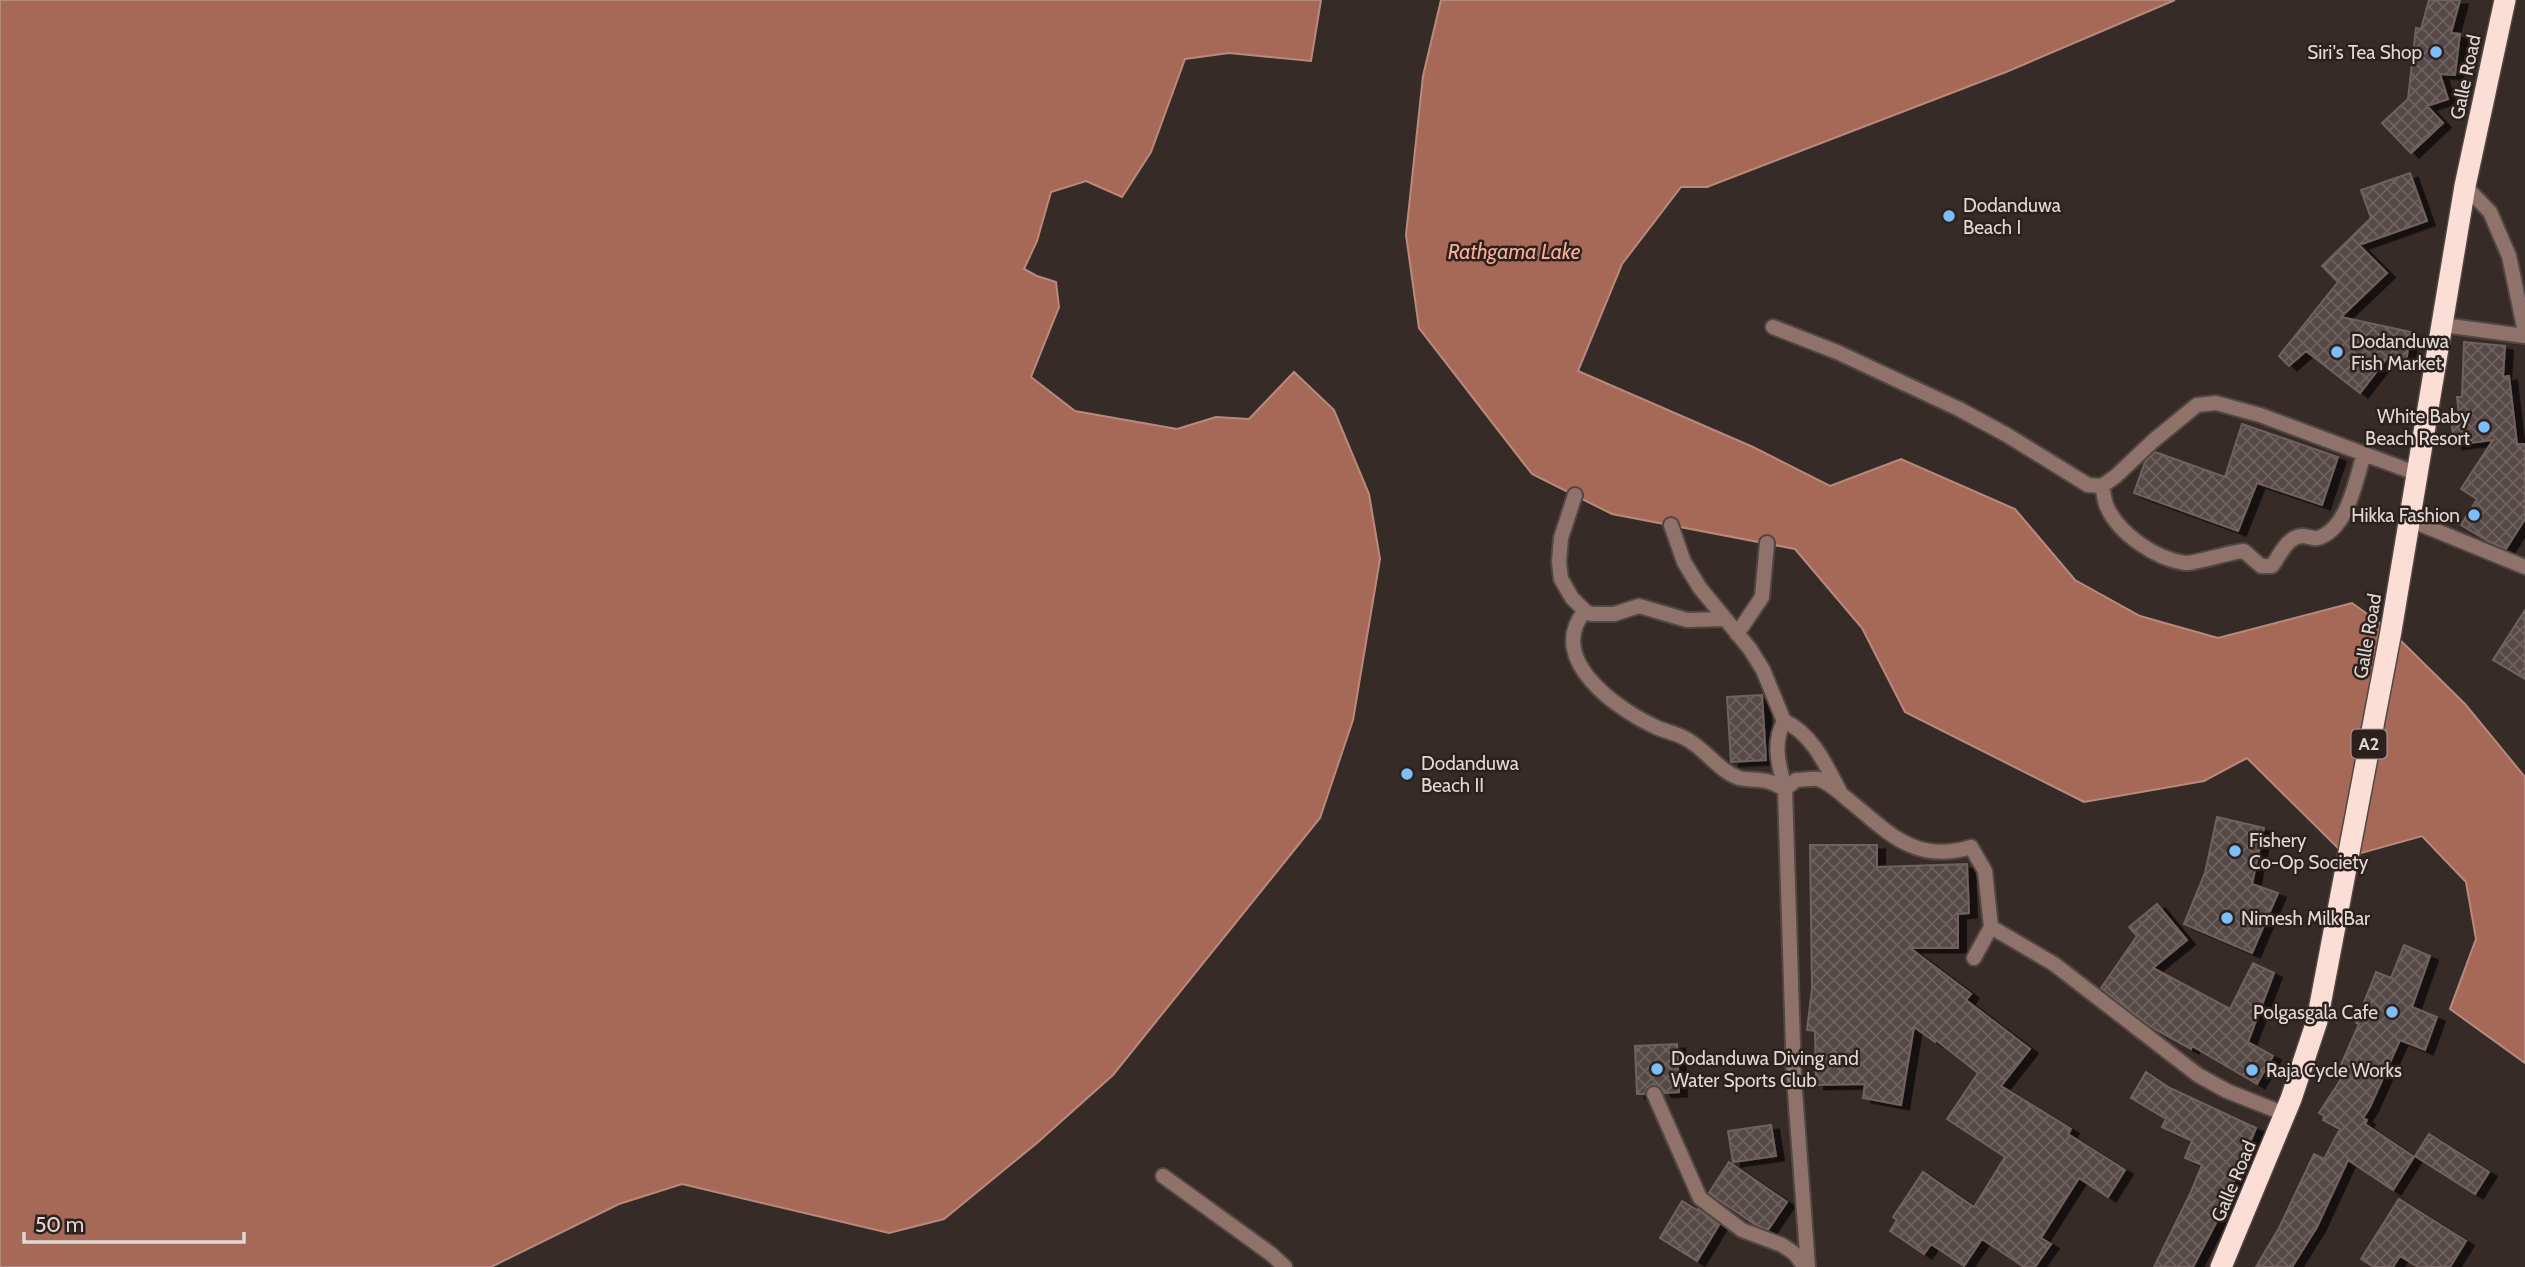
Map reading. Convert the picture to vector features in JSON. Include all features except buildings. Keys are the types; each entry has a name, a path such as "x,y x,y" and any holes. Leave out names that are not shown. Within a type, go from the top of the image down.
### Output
{"highway":[{"name":"Galle Road","path":"2221,1267 2285,1114 2317,1021 2391,631 2465,186 2505,0"}],"street":[{"path":"2443,326 2525,334 2509,256 2490,212 2465,186"},
{"path":"1773,327 1837,352 1959,409 2088,485 2102,486 2197,405 2216,403 2260,415 2418,474"},
{"path":"2102,486 2107,507 2118,524 2144,549 2187,564 2227,552 2244,551 2262,566 2272,566 2290,540 2302,536 2317,538 2332,530 2348,506 2364,454"},
{"path":"1575,495 1561,538 1559,562 1561,579 1572,598 1584,611 1591,614 1614,614 1639,606 1687,620 1724,620"},
{"path":"2410,520 2525,567"},
{"path":"1671,525 1684,562 1700,588 1763,670 1784,721 1809,740 1841,793"},
{"path":"1737,634 1762,597 1766,543"},
{"path":"1584,611 1578,618 1573,654 1583,672 1602,691 1649,723 1704,749 1715,762 1739,778 1767,781 1785,789"},
{"path":"1784,721 1778,734 1776,757 1785,789 1794,1078 1806,1267"},
{"path":"1785,789 1796,780 1818,779 1841,793 1887,833 1911,847 1934,852 1957,852 1971,847 1985,871 1991,927 1974,958"},
{"path":"1991,927 2054,964 2198,1075 2227,1091 2285,1114"},
{"path":"1654,1094 1700,1198 1742,1230 1794,1252 1806,1267"},
{"path":"1163,1176 1285,1267"}],"water":[{"path":"0,0 1321,0 1311,61 1229,53 1185,59 1151,152 1122,197 1086,181 1051,192 1037,241 1024,269 1056,282 1059,307 1031,377 1075,411 1177,429 1216,417 1249,419 1294,372 1334,410 1369,494 1380,559 1353,720 1320,818 1113,1075 1037,1143 944,1219 889,1233 682,1184 619,1204 491,1267 0,1267"},
{"name":"Rathgama Lake","path":"1441,0 2175,0 2006,72 1707,187 1681,187 1622,264 1578,371 1753,447 1830,486 1901,459 2015,509 2075,580 2140,616 2218,638 2352,603 2391,631 2465,704 2525,777 2525,1063 2450,1009 2476,939 2466,882 2422,836 2347,857 2247,758 2204,781 2084,802 1905,712 1862,628 1795,549 1612,514 1532,474 1419,328 1406,235 1423,76"}],"place":[{"name":"Siri's Tea Shop","path":"2436,52"},
{"name":"Dodanduwa Beach I","path":"1949,216"},
{"name":"Dodanduwa Fish Market","path":"2337,352"},
{"name":"White Baby Beach Resort","path":"2484,427"},
{"name":"Hikka Fashion","path":"2474,515"},
{"name":"Dodanduwa Beach II","path":"1407,774"},
{"name":"Fishery Co-Op Society","path":"2235,851"},
{"name":"Nimesh Milk Bar","path":"2227,918"},
{"name":"Polgasgala Cafe","path":"2392,1012"},
{"name":"Dodanduwa Diving and Water Sports Club","path":"1657,1069"},
{"name":"Raja Cycle Works","path":"2252,1070"}]}
